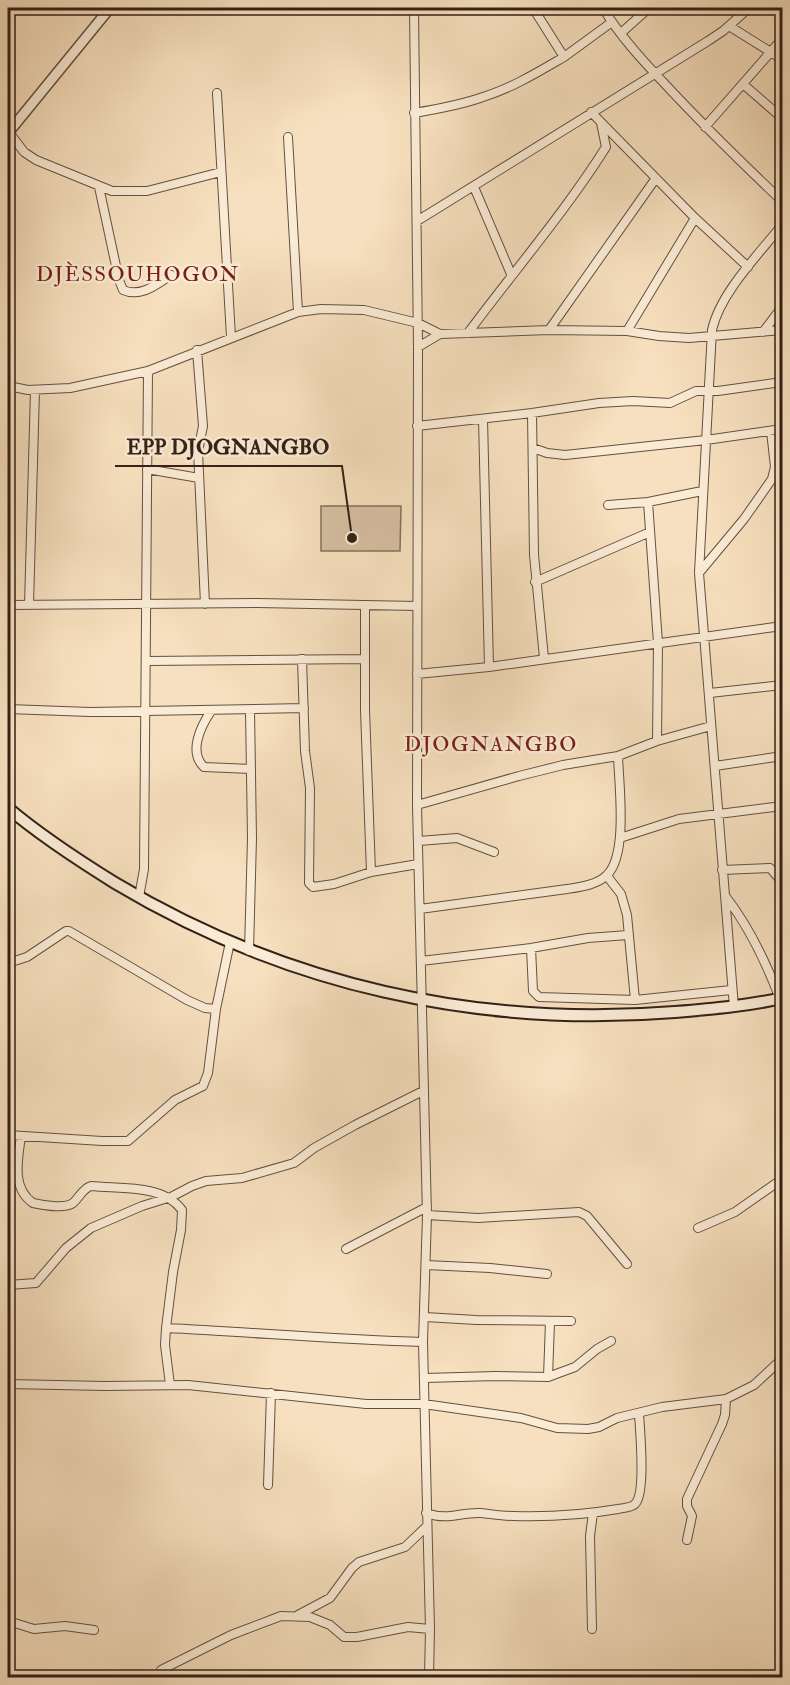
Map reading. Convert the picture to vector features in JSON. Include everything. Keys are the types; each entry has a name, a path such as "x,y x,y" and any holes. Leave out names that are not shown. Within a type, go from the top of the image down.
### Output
{"main road":[{"path":"8,808 72,856 139,897 249,951 342,982 421,1000 517,1013 566,1015 628,1015 734,1007 781,998"}],"street":[{"path":"110,8 8,132 24,152 36,160 99,187 118,192 147,191 221,172"},
{"path":"414,8 418,323 417,805 427,1211 423,1342 430,1629 429,1677"},
{"path":"533,8 564,57"},
{"path":"603,8 655,73 705,127 783,201"},
{"path":"621,33 649,8"},
{"path":"417,221 729,26 748,8"},
{"path":"414,113 453,106 512,86 564,57 612,22"},
{"path":"729,26 783,59"},
{"path":"705,127 783,39"},
{"path":"743,84 783,118"},
{"path":"217,93 231,337"},
{"path":"591,112 695,218 748,267"},
{"path":"601,123 606,147"},
{"path":"288,137 298,312"},
{"path":"468,333 511,274 575,194 606,147 621,142"},
{"path":"549,330 656,178"},
{"path":"99,187 118,280 123,290 134,293 144,291 171,275"},
{"path":"474,187 511,274"},
{"path":"627,331 695,218"},
{"path":"734,1007 699,573 711,337 713,323 720,309 748,267 783,225"},
{"path":"763,332 783,307"},
{"path":"8,386 35,390 70,388 148,370 298,312 321,309 364,310 418,323 440,334"},
{"path":"418,347 440,334 549,330 627,331 674,338 783,330"},
{"path":"197,350 203,426 198,451 205,604"},
{"path":"139,897 144,869 148,370"},
{"path":"417,426 599,403 633,401 670,403 692,392 783,382"},
{"path":"29,605 35,390"},
{"path":"532,413 535,582 544,658"},
{"path":"483,419 489,667"},
{"path":"532,448 565,455 706,440 783,429"},
{"path":"699,573 744,519 772,479 775,466 771,431"},
{"path":"147,469 199,478"},
{"path":"608,506 648,502 702,491"},
{"path":"648,502 658,643 657,741"},
{"path":"535,582 650,532"},
{"path":"8,605 417,606"},
{"path":"365,605 365,711 371,872"},
{"path":"417,674 489,667 783,626"},
{"path":"302,659 305,751 310,788 309,883 314,887 325,886 371,872 418,864"},
{"path":"147,661 365,659"},
{"path":"710,693 783,685"},
{"path":"8,709 90,712 304,708"},
{"path":"249,951 252,838 250,710"},
{"path":"211,711 198,737 200,764 204,767 251,769"},
{"path":"417,805 563,765 618,756 657,741 711,726"},
{"path":"420,909 567,889 591,884 607,876 619,854 618,756"},
{"path":"715,766 783,756"},
{"path":"620,838 679,819 783,806"},
{"path":"419,841 456,838 494,852"},
{"path":"722,870 770,868 783,882"},
{"path":"607,876 621,894 624,903 635,1000"},
{"path":"725,896 739,913 765,960 781,998"},
{"path":"8,963 27,957 69,931 187,1000 205,1008 216,1009"},
{"path":"421,961 531,948 588,938 628,935"},
{"path":"8,1135 123,1142 131,1139 175,1100 200,1088 205,1083 216,1009 230,942"},
{"path":"531,948 533,991 539,996 635,1000 732,990"},
{"path":"8,1285 36,1283 66,1248 91,1228 206,1181 242,1178 294,1163 314,1148 355,1125 423,1091"},
{"path":"21,1136 17,1170 21,1191 33,1203 67,1205 73,1202 84,1189 91,1186 149,1190 171,1197 183,1213 166,1328 165,1345 170,1385"},
{"path":"698,1228 744,1206 783,1179"},
{"path":"346,1249 427,1211 478,1218 579,1212 587,1216 627,1264"},
{"path":"426,1265 546,1274"},
{"path":"424,1317 571,1321"},
{"path":"548,1377 550,1322"},
{"path":"166,1328 347,1340 423,1342"},
{"path":"424,1378 548,1377 575,1367 611,1341"},
{"path":"8,1384 206,1386 366,1404 424,1404 520,1418 557,1428 588,1429 599,1427 617,1418 662,1407 726,1399 754,1385 783,1359"},
{"path":"268,1485 271,1393"},
{"path":"687,1540 692,1516 687,1499 722,1424 726,1399"},
{"path":"426,1514 447,1518 478,1513 512,1516 593,1514 632,1506 638,1500 642,1450 639,1413"},
{"path":"592,1629 590,1536 593,1514"},
{"path":"298,1615 330,1598 359,1562 405,1546 427,1526"},
{"path":"161,1670 253,1625 281,1616 298,1615 327,1623 344,1636 357,1637 408,1627 430,1629"},
{"path":"8,1621 33,1629 65,1626 94,1630"}],"shaded area":[{"path":"321,506 401,506 400,551 321,551"}],"place":[{"name":"EPP DJOGNANGBO","path":"352,538"}],"district":[{"name":"DJÈSSOUHOGON","path":"138,274"},
{"name":"DJOGNANGBO","path":"491,744"}]}
